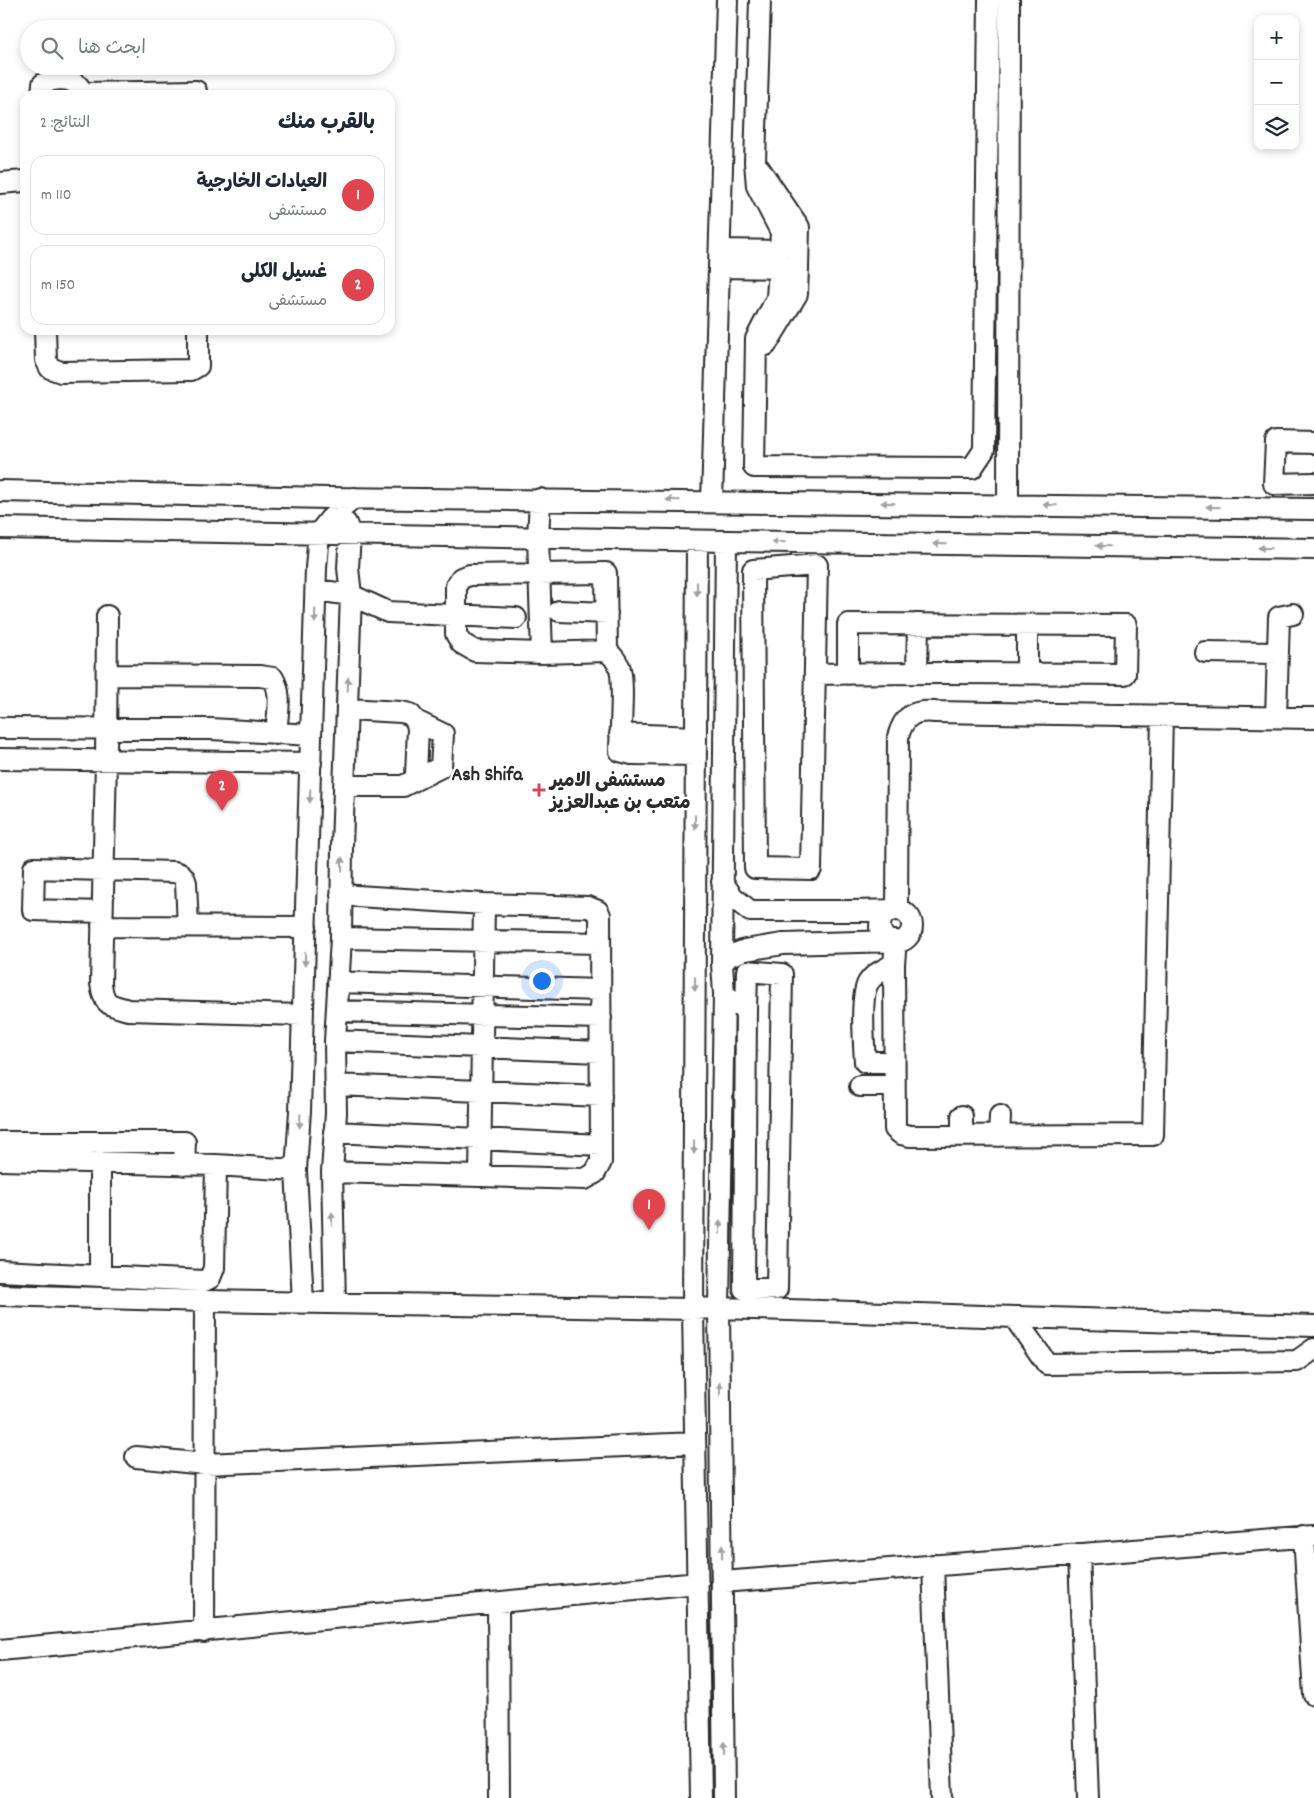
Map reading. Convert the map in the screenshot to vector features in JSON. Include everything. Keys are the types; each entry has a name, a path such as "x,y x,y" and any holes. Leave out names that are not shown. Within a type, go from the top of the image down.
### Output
{"street":[{"path":"712,501 727,0"},
{"path":"760,0 755,162 800,227 777,298 756,339 754,466 972,468 984,450 989,0"},
{"path":"1008,505 1009,0"},
{"path":"42,90 43,84 49,80 72,81 79,84 81,90"},
{"path":"0,182 20,182"},
{"path":"719,258 789,260"},
{"path":"45,335 46,360 50,368 61,372 192,370 198,366 198,335"},
{"path":"1314,443 1276,442 1274,484 1314,484"},
{"path":"0,491 333,504 354,498 1314,508"},
{"path":"540,499 538,538 542,653"},
{"path":"303,1302 296,1170 300,1111 316,590 319,533 333,504"},
{"path":"333,504 350,534 348,568 351,595 341,938 335,1041 336,1113 332,1172 335,1303"},
{"path":"0,528 697,541 1314,549"},
{"path":"697,541 693,1309 701,1798"},
{"path":"724,1798 719,1258 724,994 722,882 726,541"},
{"path":"817,566 815,674 810,869 755,868 753,570 817,566"},
{"path":"607,651 606,573 470,575 461,578 456,586 456,634 461,644 475,651 542,653 607,651 615,658 620,668 620,734 696,746 724,746"},
{"path":"316,590 351,595 388,612 516,618"},
{"path":"559,611 607,612"},
{"path":"1276,717 1279,617 1293,614"},
{"path":"107,616 101,984 103,997 109,1004 128,1010 302,1015"},
{"path":"815,674 848,674 917,672 1124,674 1126,626 848,624 848,674"},
{"path":"917,672 918,624"},
{"path":"1026,673 1027,625"},
{"path":"1205,652 1278,653"},
{"path":"107,675 260,676 272,678 277,685 278,694 276,734"},
{"path":"345,786 404,786 413,781 416,775 418,728 416,721 410,714 347,709"},
{"path":"897,910 898,737 901,727 908,717 921,710 935,712 1314,718"},
{"path":"896,942 894,964 895,1128 901,1134 910,1136 962,1126 1000,1136 1073,1130 1114,1129 1153,1135 1162,716"},
{"path":"0,728 211,729 311,735"},
{"path":"0,760 311,763"},
{"path":"723,784 734,769 755,767"},
{"path":"188,926 186,883 181,874 174,872 34,868 33,910 102,919 188,926 306,928"},
{"path":"722,882 733,897 750,911 897,910"},
{"path":"332,1172 585,1179 595,1174 601,1162 600,915 598,911 594,909 341,895"},
{"path":"480,1176 484,904"},
{"path":"896,942 890,941 882,934 880,924 884,915 890,911 897,910"},
{"path":"341,938 600,943"},
{"path":"722,964 729,956 745,950 783,944 896,942"},
{"path":"894,964 877,973 868,983 864,1014 865,1062 894,1062"},
{"path":"747,971 782,974 777,1289 744,1289 746,1011 747,971"},
{"path":"338,982 600,990"},
{"path":"724,994 746,1011"},
{"path":"337,1011 600,1018"},
{"path":"335,1041 600,1052"},
{"path":"335,1085 601,1096"},
{"path":"860,1086 894,1086"},
{"path":"1000,1116 1000,1136"},
{"path":"334,1132 601,1145"},
{"path":"0,1142 185,1142 184,1164"},
{"path":"0,1160 216,1165 296,1170"},
{"path":"100,1162 100,1276"},
{"path":"0,1271 204,1281 210,1278 214,1268 216,1165"},
{"path":"719,1258 744,1242"},
{"path":"0,1295 205,1301 719,1308 1314,1326"},
{"path":"204,1632 205,1301"},
{"path":"1014,1317 1047,1364 1297,1361 1314,1349"},
{"path":"136,1457 205,1464 695,1444"},
{"path":"722,1582 1309,1536 1314,1694"},
{"path":"1079,1554 1088,1798"},
{"path":"933,1565 942,1798"},
{"path":"0,1650 204,1632 698,1583"},
{"path":"498,1603 499,1798"}],"place":[{"name":"مستشفى الامير متعب بن عبدالعزيز","path":"539,790"},
{"name":"غسيل الكلى","path":"222,811"},
{"name":"العيادات الخارجية","path":"649,1230"}],"district":[{"name":"Ash Shifa","path":"487,773"}]}
